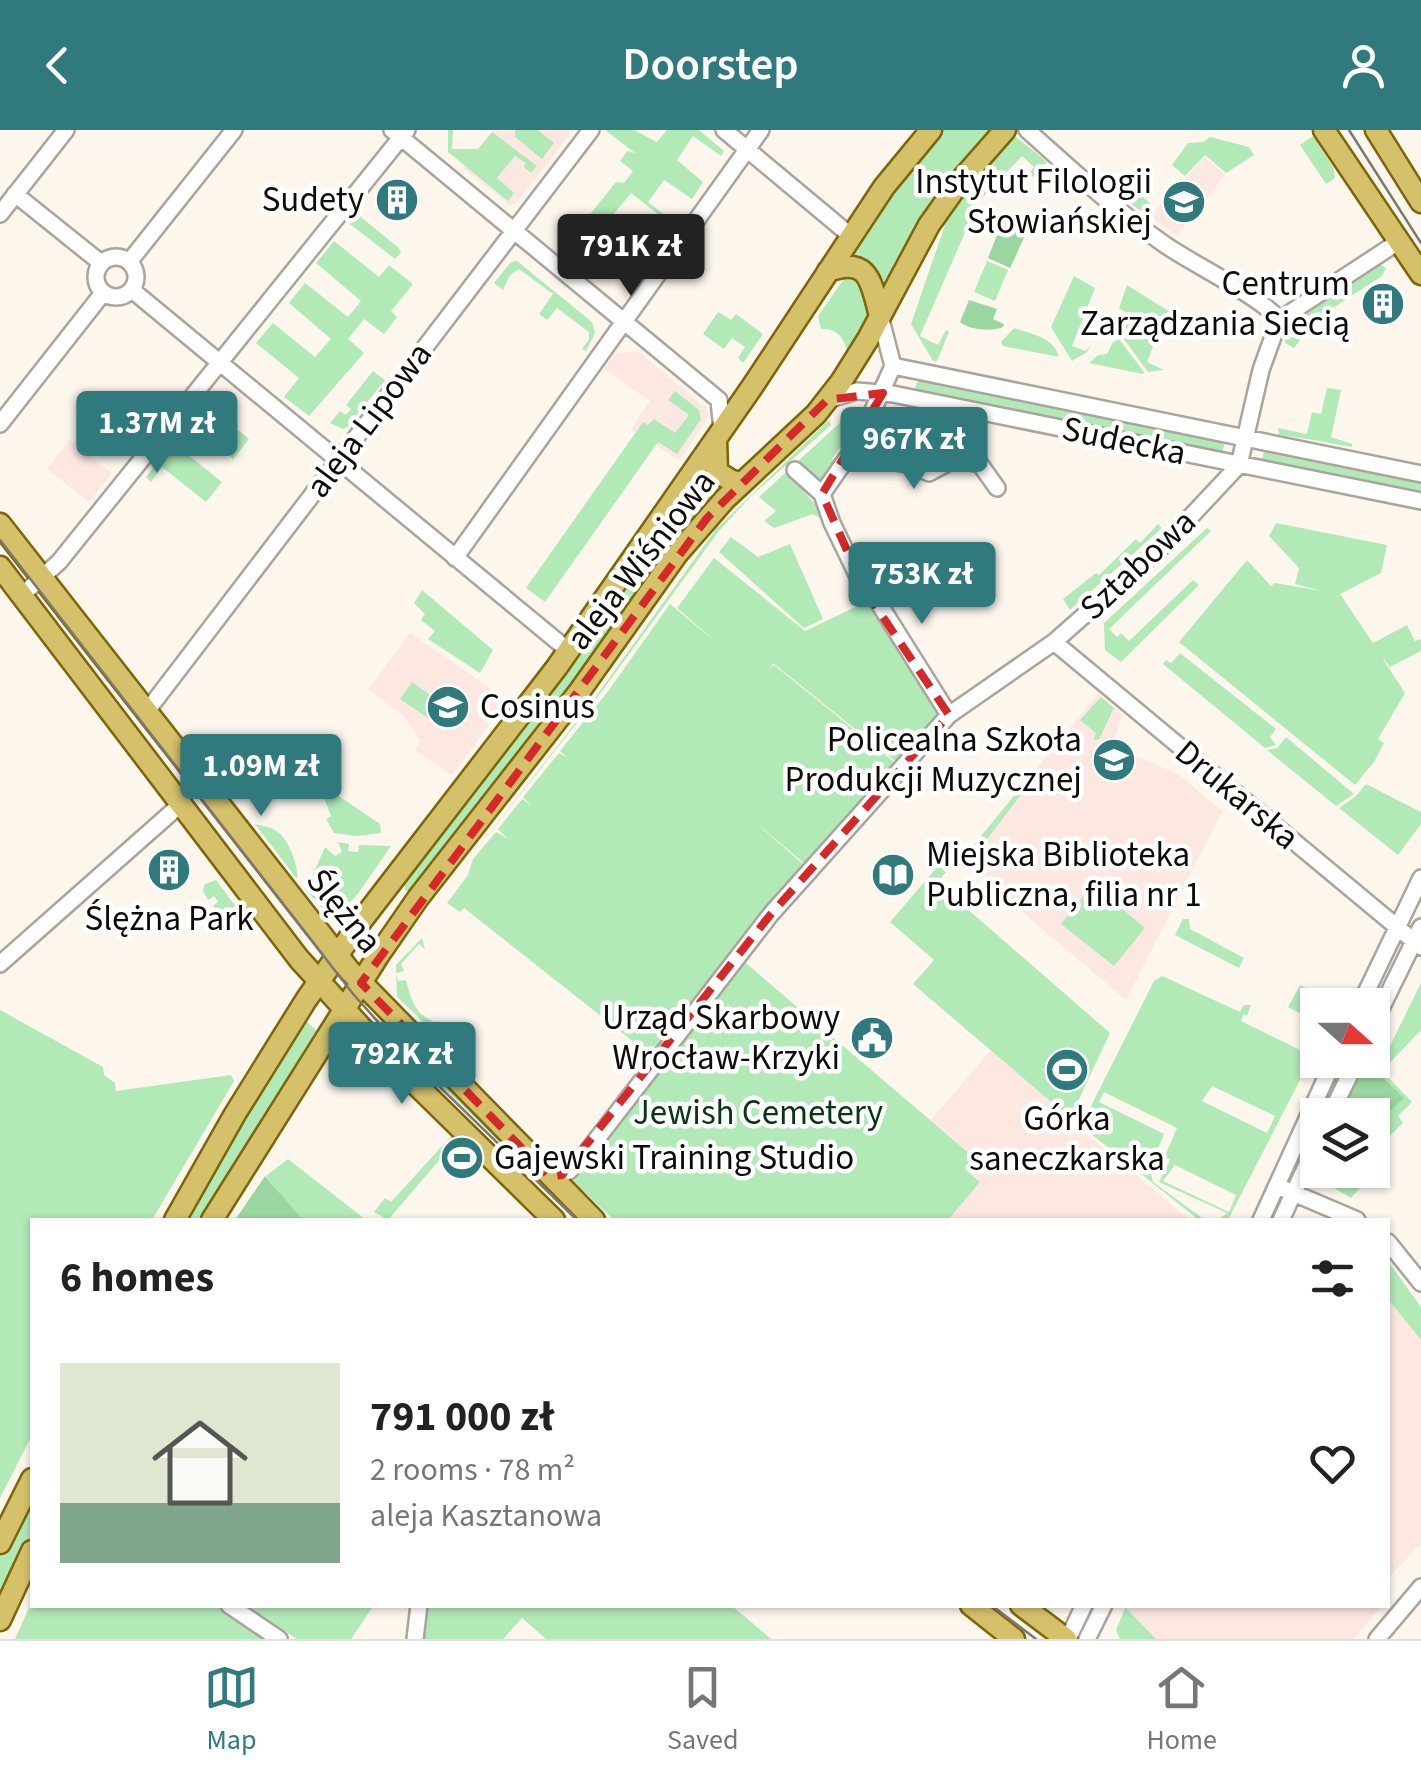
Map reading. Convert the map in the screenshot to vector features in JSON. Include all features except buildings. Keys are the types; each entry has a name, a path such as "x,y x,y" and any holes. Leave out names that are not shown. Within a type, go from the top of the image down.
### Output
{"main road":[{"name":"aleja Wiśniowa","path":"175,1218 234,1114 362,920 568,651 746,396 899,166 931,130"},
{"name":"aleja Wiśniowa","path":"213,1218 426,887 580,692 678,554 742,483 827,400 855,362 928,225 1004,130"},
{"path":"1324,130 1421,274"},
{"path":"1376,130 1421,202"},
{"path":"828,271 844,266 860,268 867,275 880,316"},
{"path":"719,435 714,452 717,472 732,482 742,483"},
{"name":"Ślężna","path":"0,524 337,956 592,1218"},
{"name":"Ślężna","path":"0,567 283,940 411,1080 551,1218"},
{"path":"313,924 334,930 362,920"},
{"path":"0,1543 30,1483"},
{"path":"0,1620 30,1555"},
{"path":"975,1608 1014,1639"},
{"path":"1025,1608 1067,1639"}],"street":[{"path":"0,214 66,130"},
{"path":"130,262 234,130"},
{"name":"aleja Lipowa","path":"147,711 591,130"},
{"path":"724,130 851,236"},
{"path":"455,558 761,130"},
{"path":"1027,130 1136,224 1193,264 1268,308 1279,320 1398,242"},
{"path":"22,595 59,562 400,132 718,400 746,396"},
{"path":"16,194 100,263"},
{"path":"116,256 130,262 136,277 132,290 117,297 104,293 96,281 100,263 116,256"},
{"path":"132,290 568,651"},
{"path":"0,424 104,293"},
{"path":"822,494 856,446 893,366 880,316"},
{"name":"Sztabowa","path":"550,1176 569,1170 586,1153 742,951 834,840 950,714 1054,642 1166,543 1239,465 1261,370 1279,320"},
{"name":"Sudecka","path":"893,366 1421,474"},
{"path":"907,397 914,370"},
{"name":"Sudecka","path":"827,400 856,391 907,397 1421,501"},
{"path":"718,400 719,435"},
{"path":"856,446 883,460 909,464 929,473 955,459 980,464 997,488"},
{"path":"795,470 822,494 864,589 878,602 950,714"},
{"name":"Drukarska","path":"1054,642 1397,927 1419,938"},
{"path":"0,964 182,804"},
{"path":"1368,988 1421,878"},
{"path":"1390,993 1419,938"},
{"path":"1262,1218 1326,1078"},
{"path":"1282,1218 1300,1180"},
{"path":"1277,1186 1352,1218"},
{"path":"1390,1244 1421,1282"},
{"path":"1377,1639 1421,1586"},
{"path":"234,1608 280,1639"},
{"path":"415,1639 419,1608"},
{"path":"1067,1639 1082,1608"},
{"path":"1088,1639 1103,1608"}],"highlighted area":[{"path":"883,393 822,494 864,589 949,715 771,914 562,1175 550,1177 361,983 707,518 827,400"}],"shaded area":[{"path":"494,130 573,130 515,204 510,205 463,168"},
{"name":"Instytut Filologii Słowiańskiej","path":"1205,157 1225,175 1177,236 1150,216"},
{"path":"638,351 708,410 709,417 679,460 631,429 650,401 604,369 614,354"},
{"path":"70,440 112,473 89,502 47,469"},
{"name":"Cosinus","path":"410,633 508,700 452,775 415,750 421,741 402,714 368,689"},
{"path":"1098,694 1123,715 1112,746 1178,774 1222,811 1126,1000 961,860"},
{"path":"991,1050 1188,1218 950,1218 979,1182 969,1173 977,1160 931,1120"},
{"path":"1390,1301 1421,1340 1421,1544 1390,1576"},
{"path":"1126,1608 1380,1608 1353,1639 1156,1639"}],"green space":[{"path":"448,130 453,130 452,149 478,149 492,132 537,166 531,173 524,167 526,163 515,156 497,178 514,193 508,201 448,152"},
{"path":"515,130 538,130 554,143 542,159 515,137"},
{"path":"605,130 634,130 657,142 667,130 699,130 724,151 721,156 693,136 677,160 703,182 692,199 664,180 648,202 675,223 673,226 631,193 609,220 653,255 629,289 623,285 633,271 606,249 595,264 586,257 601,237 583,223 616,182 624,183 633,171 620,161 627,151 635,153"},
{"path":"939,130 995,130 883,297 845,260 894,183"},
{"path":"1015,136 1047,162 1033,177 1029,173 1034,167 1022,156 982,198 969,188"},
{"path":"1313,136 1334,169 1335,178 1326,184 1300,145"},
{"path":"1210,137 1249,147 1254,155 1226,173 1205,155 1185,176 1172,165 1188,143"},
{"path":"1118,176 1151,204 1144,213 1109,189"},
{"path":"965,192 977,202 976,207 920,336 938,345 946,330 949,332 937,361 933,361 911,324 947,219"},
{"path":"357,214 399,248 401,253 395,259 350,224"},
{"path":"1012,221 1029,227 1010,268 988,258 1001,225"},
{"path":"334,241 379,277 389,265 413,284 391,311 397,317 384,334 364,319 348,339 364,353 309,416 284,397 299,378 256,343 273,323 315,357 331,339 289,303 305,283 348,317 361,301 316,263"},
{"path":"517,261 592,322 595,333 586,351 582,349 589,332 557,308 547,320 539,314 553,294 519,269 510,275 503,290 494,283 511,262"},
{"path":"987,261 1008,270 995,301 974,292"},
{"path":"1379,264 1386,268 1382,276 1316,319 1294,348 1285,343 1284,337 1310,309"},
{"path":"850,270 859,273 872,314 840,373 836,370 850,350 838,334 821,329 818,316"},
{"path":"1074,276 1095,288 1072,346 1086,351 1092,343 1087,352 1072,361 1051,327"},
{"path":"1127,285 1170,312 1115,333 1125,312 1119,308"},
{"path":"969,300 997,309 993,319 1003,327 981,329 960,322"},
{"path":"718,312 731,320 736,314 763,334 743,363 738,358 745,347 732,338 724,349 703,334"},
{"path":"1174,314 1182,322 1179,328 1162,323 1147,362 1164,370 1148,372 1121,335"},
{"path":"1014,328 1047,341 1059,357 1003,346 1001,342"},
{"path":"1119,339 1143,374 1089,363 1098,355 1107,354"},
{"path":"373,371 385,380 347,427 330,423 340,411 346,415 351,409 346,405"},
{"path":"926,379 1226,440 1221,455 919,392 915,388 917,382"},
{"path":"1327,388 1341,390 1331,437 1352,447 1279,435 1278,428 1307,434 1312,412 1321,414"},
{"path":"675,391 699,410 701,419 677,454 658,442 545,602 526,588 643,422 648,425 654,419 675,433 689,415 668,400"},
{"path":"205,403 249,439 233,459 192,428 177,446 222,482 206,502 162,467 151,482 146,477"},
{"path":"856,412 850,422 855,425 844,442 847,451 840,447 832,459 837,464 820,481 800,462 789,475 814,503 820,518 813,514 774,528 764,521 776,511 759,497"},
{"path":"829,420 831,425 751,496 719,531 602,691 475,852 594,699 716,529"},
{"path":"1265,447 1421,480 1421,496 1261,464"},
{"path":"706,464 730,486 412,892 405,890 404,881"},
{"path":"1276,523 1387,545 1381,573 1340,594 1373,643 1407,625 1415,641 1421,639 1421,651 1390,667 1381,656 1405,693 1378,739 1384,743 1374,762 1355,785 1179,642 1247,560 1271,586 1275,583 1322,591 1295,584 1299,568 1269,536"},
{"path":"1158,524 1162,528 1070,610 1063,599 1096,573 1099,575 1136,539 1140,543"},
{"path":"1207,528 1211,531 1109,629 1129,641 1193,580 1199,585 1121,662 1105,650 1104,623"},
{"path":"731,537 758,557 790,544 823,619 804,628 719,552"},
{"path":"714,558 805,631 868,601 940,711 939,719 895,761 773,663 770,669 774,665 894,762 804,863 755,822 803,864 654,1058 464,908 460,912 447,903 468,875 473,859 496,832 508,839 498,829 522,799 532,806 523,797 559,753 568,758 560,751 670,604 723,648 677,608"},
{"path":"422,590 493,650 480,673 428,639 435,631 421,620 425,614 414,603"},
{"path":"1180,653 1276,729 1270,737 1276,745 1265,748 1163,664 1166,660 1171,663"},
{"path":"412,682 444,705 432,721 400,699"},
{"path":"1101,697 1114,708 1099,739 1094,740 1096,733 1080,720"},
{"path":"1286,737 1354,794 1336,806 1267,750 1277,748"},
{"path":"1036,769 1039,771 974,856 968,852"},
{"path":"318,782 380,824 381,833 334,833 326,819 331,816"},
{"path":"1366,784 1421,812 1421,824 1398,855 1339,808"},
{"path":"255,824 273,829 283,837 295,861 297,879"},
{"path":"338,842 349,844 348,851 358,852 359,845 391,846 357,895 337,915 329,916 306,890 325,847 335,856 342,852"},
{"path":"939,865 946,872 939,880 951,890 950,894 1110,1033 1070,1118 913,984 934,960 890,922"},
{"path":"216,880 251,927 246,932 232,928 213,906 218,902 214,896 208,900 203,891 205,884"},
{"path":"1093,884 1145,928 1114,966 1061,924"},
{"path":"1183,919 1189,919 1190,929 1244,958 1239,968 1175,935"},
{"path":"422,938 425,949 419,944 401,964 404,971 396,973 396,965"},
{"name":"Jewish Cemetery","path":"741,959 977,1160 969,1173 980,1182 950,1218 612,1218 571,1179"},
{"path":"396,974 398,981 406,980 420,1012 452,1038 451,1048 397,997"},
{"path":"1162,976 1240,1012 1244,1005 1251,1005 1241,1021 1300,1050 1301,1078 1229,1218 1221,1218 1227,1213 1159,1182 1170,1160 1165,1156 1177,1128 1104,1092 1099,1102 1164,1134 1150,1169 1153,1182 1202,1218 1196,1218 1081,1126 1154,981","holes":["1212,1086 1275,1116 1267,1133 1202,1101","1175,1165 1236,1195 1229,1212 1163,1181"]},
{"path":"1421,983 1421,1030 1390,1063 1390,1046"},
{"path":"1300,985 1306,988 1300,988 1300,1013 1288,1007"},
{"path":"0,1010 103,1067 116,1091 231,1075 234,1081 153,1218 30,1218 30,1439 0,1498"},
{"path":"302,1017 318,1032 205,1218 182,1218"},
{"path":"423,1062 482,1116 579,1218 579,1218 420,1065"},
{"path":"1356,1078 1383,1078 1404,1098 1390,1111 1390,1098 1347,1098"},
{"path":"1374,1078 1389,1078 1412,1102 1398,1116 1403,1123 1390,1136 1390,1098 1364,1098"},
{"path":"454,1133 459,1137 390,1218 374,1212 385,1198 391,1202"},
{"path":"288,1159 363,1218 299,1218 266,1176"},
{"path":"265,1176 301,1218 236,1218"},
{"path":"1334,1188 1360,1188 1351,1198"},
{"path":"1390,1264 1421,1307 1421,1340 1390,1301"},
{"path":"30,1495 30,1538 0,1604 0,1557"},
{"path":"30,1605 227,1608 273,1639 15,1639"},
{"path":"250,1608 372,1608 351,1639 297,1639"},
{"path":"423,1608 735,1608 771,1639 546,1639 522,1618 503,1639 418,1639"},
{"path":"1125,1608 1156,1639 1120,1639 1116,1630"}],"tram line":[{"path":"1349,130 1421,243"},
{"path":"0,540 354,995 413,1061 575,1218"},
{"path":"995,1608 1036,1639"}],"place":[{"name":"Sudety","path":"397,200"},
{"name":"Instytut Filologii Słowiańskiej","path":"1184,202"},
{"name":"Centrum Zarządzania Siecią","path":"1383,304"},
{"name":"Cosinus","path":"448,707"},
{"name":"Policealna Szkoła Produkcji Muzycznej","path":"1114,760"},
{"name":"Ślężna Park","path":"169,870"},
{"name":"Miejska Biblioteka Publiczna, filia nr 1","path":"893,875"},
{"name":"Urząd Skarbowy Wrocław-Krzyki","path":"872,1038"},
{"name":"Górka saneczkarska","path":"1067,1070"},
{"name":"Gajewski Training Studio","path":"462,1158"}]}
